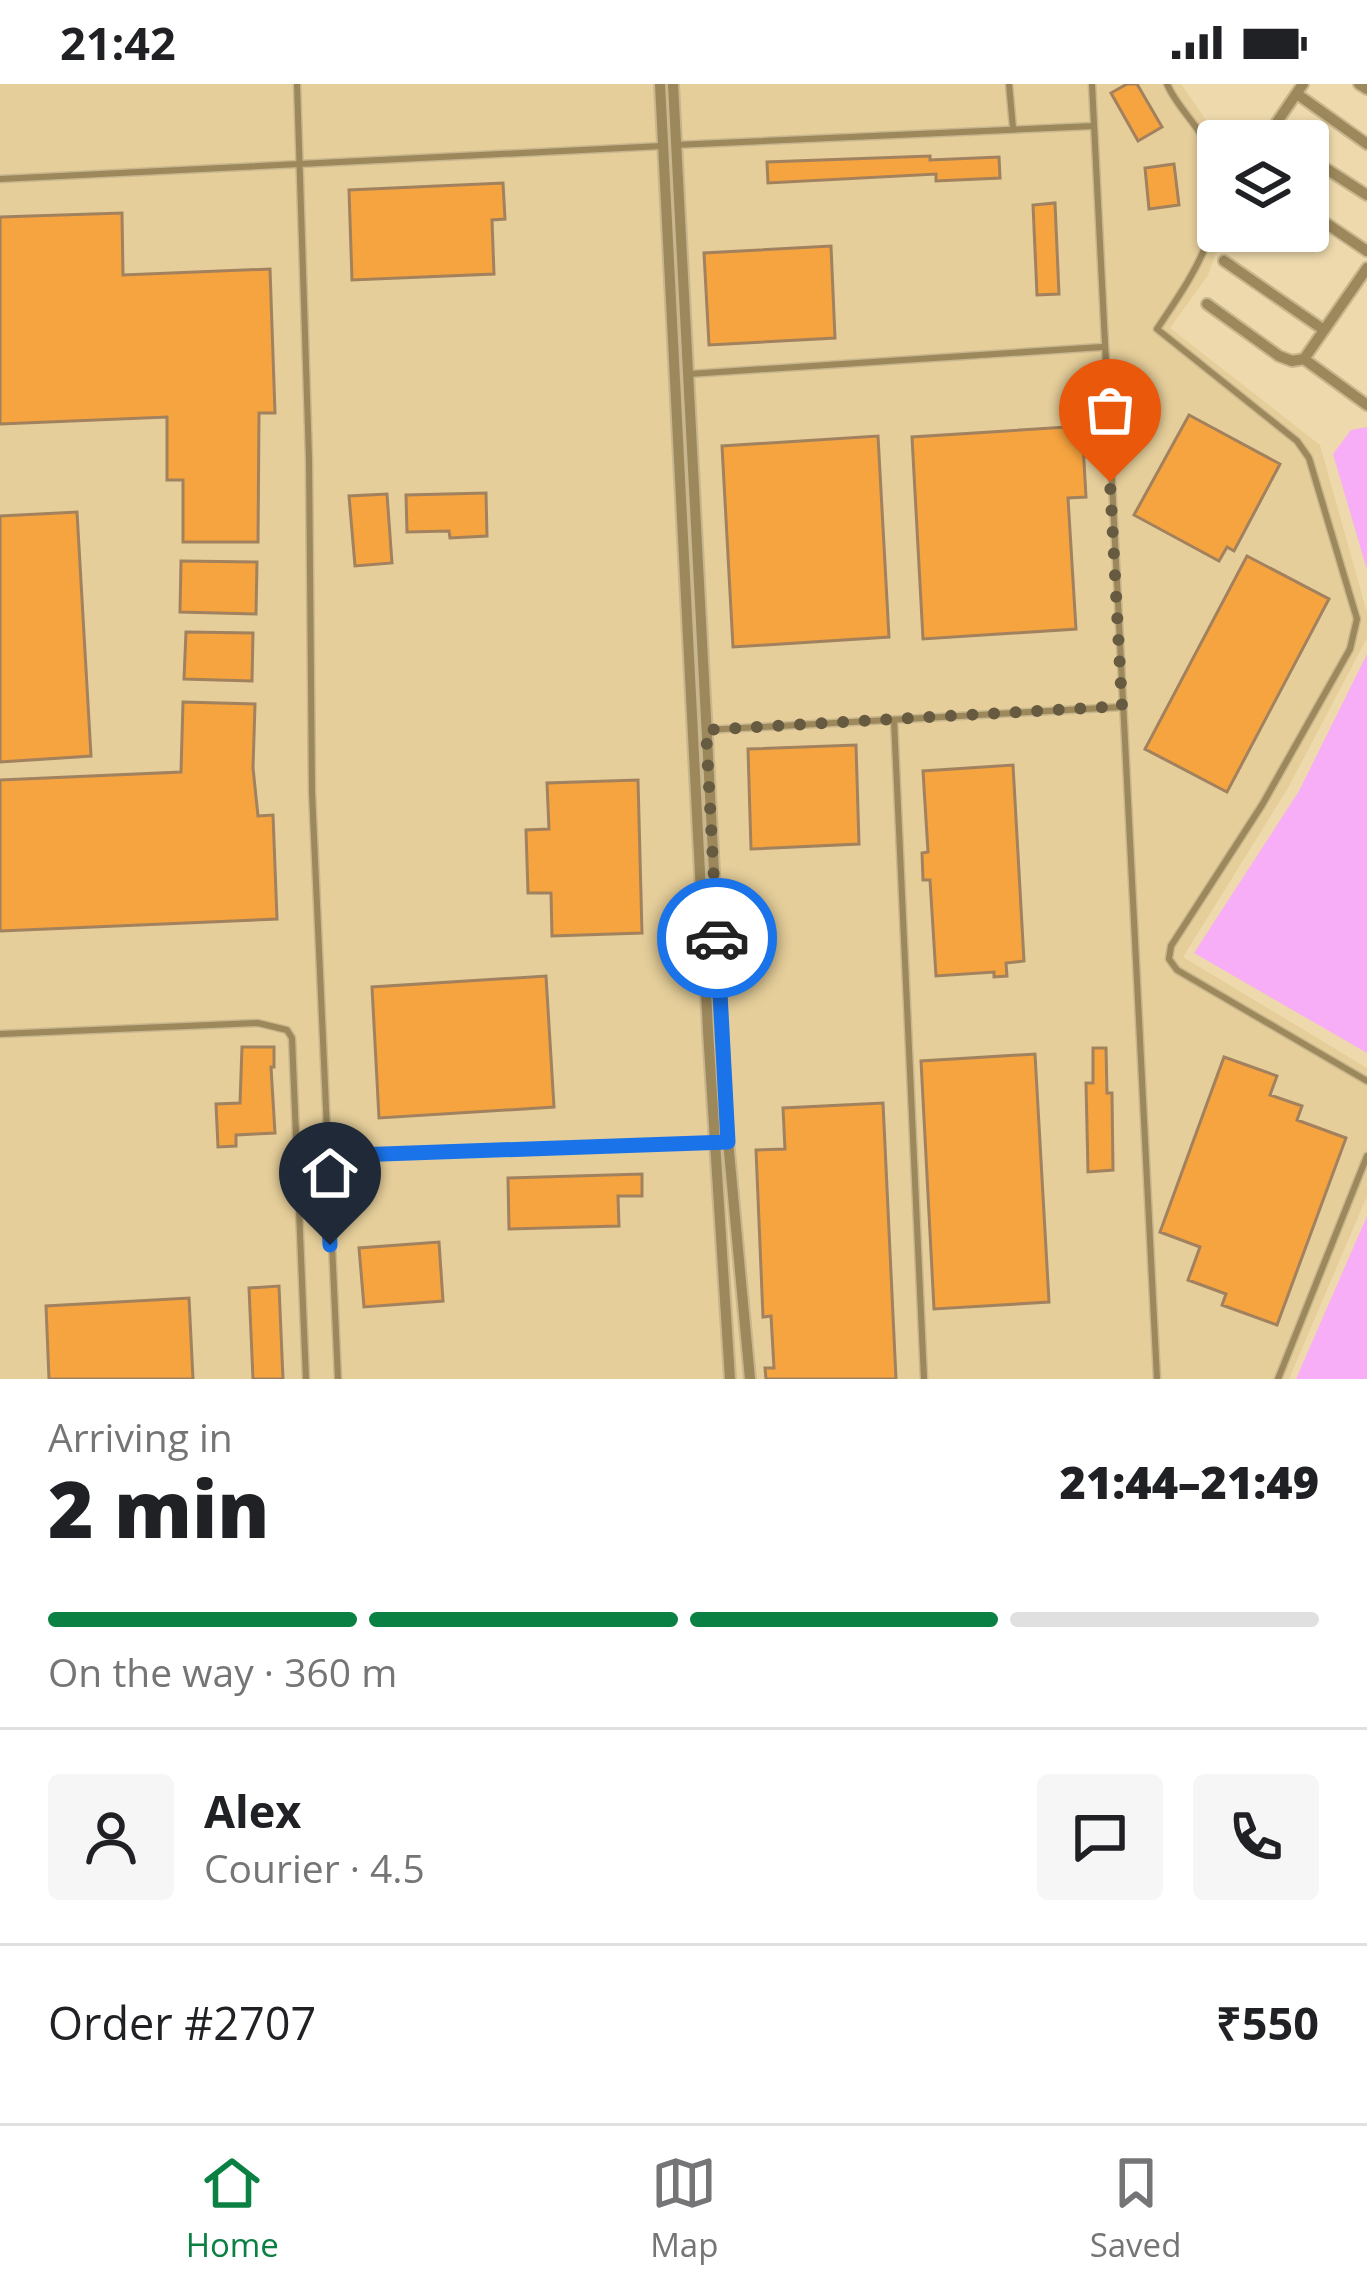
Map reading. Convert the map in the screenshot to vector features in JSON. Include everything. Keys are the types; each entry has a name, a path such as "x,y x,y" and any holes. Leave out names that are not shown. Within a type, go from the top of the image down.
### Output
{"street":[{"path":"660,84 689,374 730,1379"},
{"path":"673,84 669,146 721,1142 750,1379"},
{"path":"1359,84 1367,89"},
{"path":"1279,120 1300,89 1367,144"},
{"path":"1329,171 1367,195"},
{"path":"1329,225 1367,250"},
{"path":"1224,261 1324,330"},
{"path":"1304,359 1367,268"},
{"path":"1353,288 1367,297"},
{"path":"1207,304 1286,360 1304,359 1367,405"}],"lane":[{"path":"297,84 309,458 312,792 338,1379"},
{"path":"1010,84 1013,129"},
{"path":"1092,84 1157,1379"},
{"path":"1167,84 1211,156 1218,205 1198,268 1156,329 1297,440 1310,458 1357,619 1350,649 1168,959 1177,970 1367,1081"},
{"path":"0,179 1094,126"},
{"path":"689,374 1102,347"},
{"path":"706,730 1122,706"},
{"path":"894,719 924,1379"},
{"path":"0,1034 258,1023 287,1030 292,1038 306,1379"},
{"path":"326,1156 721,1142"},
{"path":"1278,1379 1367,1156"}],"shaded area":[{"path":"0,84 1181,84 1206,120 1197,120 1197,252 1216,252 1208,275 1170,328 1320,445 1367,613 1367,638 1288,788 1183,957 1367,1068 1367,1196 1289,1379 0,1379"},
{"path":"1367,427 1367,570 1333,454 1351,430"},
{"path":"1367,654 1367,1053 1194,953 1299,791"},
{"path":"1367,1216 1367,1379 1296,1379"}],"building":[{"path":"1137,84 1162,127 1138,141 1111,93"},
{"path":"930,156 930,160 999,157 1000,178 936,181 936,174 768,183 767,162"},
{"path":"1174,164 1179,205 1149,209 1145,168"},
{"path":"503,183 505,219 492,220 494,274 352,280 349,190"},
{"path":"1055,203 1059,294 1037,295 1033,205"},
{"path":"122,213 123,275 270,269 275,413 259,413 258,542 183,542 183,480 167,480 167,417 0,424 0,217"},
{"path":"831,246 835,338 709,345 704,253"},
{"path":"1189,415 1280,464 1234,551 1227,547 1219,561 1134,515"},
{"path":"1082,426 1086,497 1068,498 1076,629 923,639 912,437"},
{"path":"878,436 889,637 733,647 722,446"},
{"path":"486,493 487,536 450,538 449,531 407,532 406,495"},
{"path":"387,494 392,563 355,566 349,496"},
{"path":"77,512 91,756 0,762 0,516"},
{"path":"1247,556 1329,599 1227,792 1145,749"},
{"path":"181,561 257,562 256,614 180,612"},
{"path":"186,632 253,633 252,681 184,679"},
{"path":"183,702 255,704 253,768 258,816 273,815 277,919 0,931 0,780 181,772"},
{"path":"856,745 859,844 751,849 748,749"},
{"path":"1013,765 1024,961 1006,963 1007,976 994,977 994,972 936,976 930,880 923,880 922,853 928,852 923,771"},
{"path":"638,780 642,933 552,936 551,893 528,893 526,830 549,829 547,783"},
{"path":"546,976 554,1107 379,1118 372,987"},
{"path":"242,1047 274,1047 275,1133 236,1135 236,1146 218,1147 216,1104 240,1103"},
{"path":"1093,1048 1106,1048 1113,1170 1088,1172 1086,1083 1093,1083"},
{"path":"1035,1054 1049,1302 934,1309 921,1061"},
{"path":"1224,1057 1277,1076 1270,1095 1302,1106 1297,1120 1346,1138 1277,1325 1222,1305 1226,1294 1188,1280 1200,1247 1160,1232"},
{"path":"883,1103 896,1379 766,1379 765,1368 774,1368 771,1316 763,1317 756,1150 785,1149 783,1108"},
{"path":"642,1174 642,1196 618,1196 619,1226 509,1229 508,1178"},
{"path":"439,1242 443,1301 364,1307 359,1248"},
{"path":"279,1286 283,1379 253,1379 249,1288"},
{"path":"189,1298 193,1379 49,1379 46,1306"}],"way so far":[{"path":"717,938 706,730 1122,706 1110,482"}],"route":[{"path":"330,1245 326,1156 728,1142 717,938"}]}
